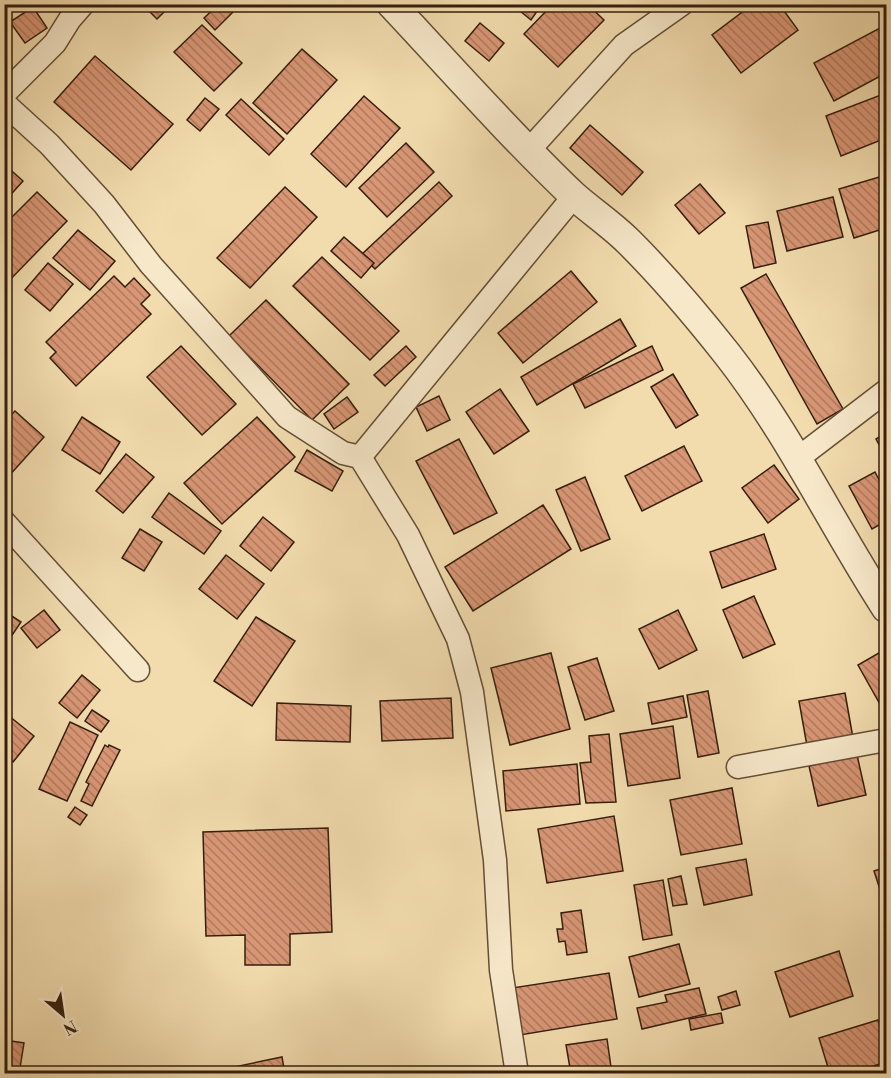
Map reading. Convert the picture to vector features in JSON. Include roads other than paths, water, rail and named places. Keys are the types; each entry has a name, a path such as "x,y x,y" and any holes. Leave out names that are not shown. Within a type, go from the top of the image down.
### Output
{"street":[{"path":"4,94 55,43 70,19 83,4"},
{"path":"391,4 574,196 628,241 729,356 765,407 886,608"},
{"path":"529,150 624,45 682,4"},
{"path":"4,103 49,144 104,204 151,265 287,417 343,453 360,457 408,535 458,639 472,692 495,860 501,969 518,1074"},
{"path":"360,457 574,196"},
{"path":"797,459 886,391"},
{"path":"4,522 138,670"},
{"path":"738,767 886,740"}]}
